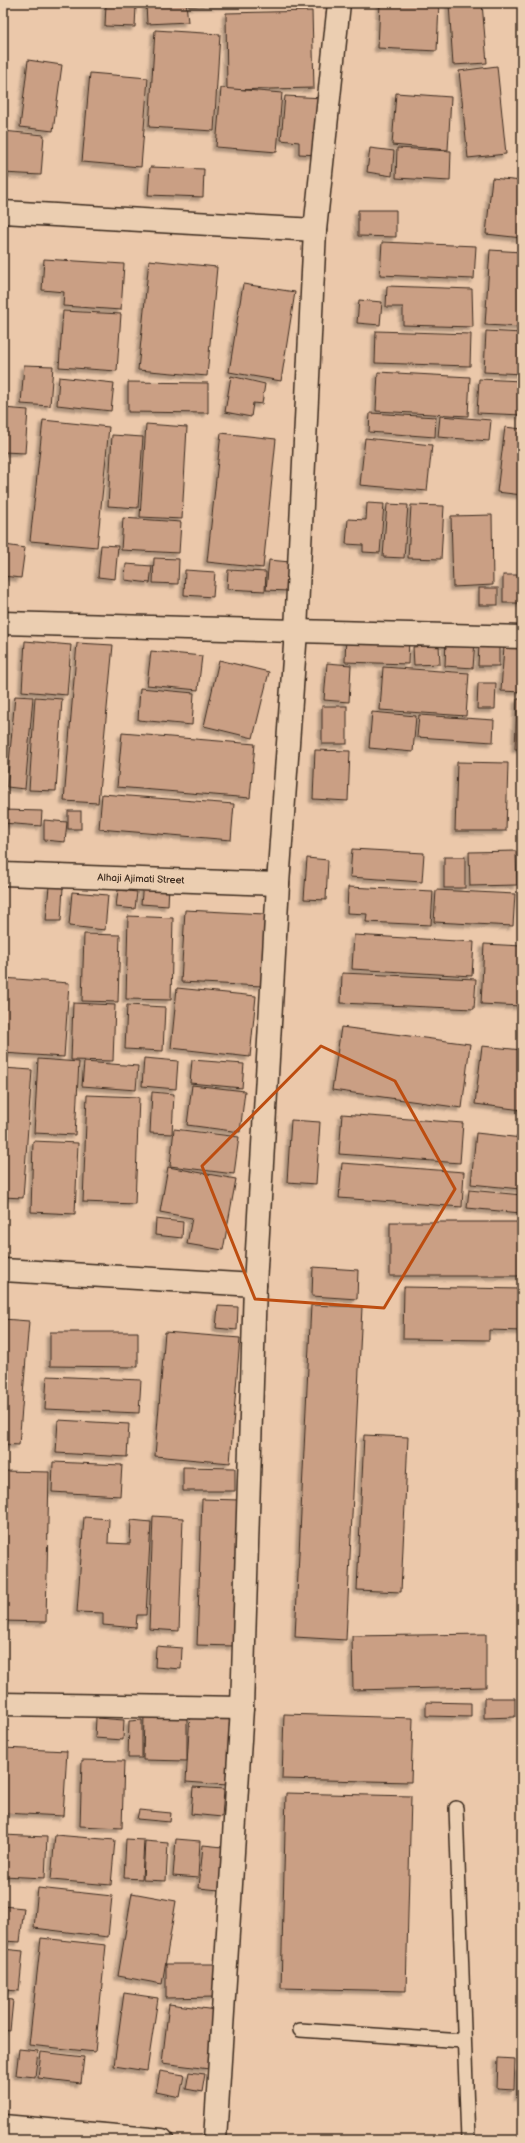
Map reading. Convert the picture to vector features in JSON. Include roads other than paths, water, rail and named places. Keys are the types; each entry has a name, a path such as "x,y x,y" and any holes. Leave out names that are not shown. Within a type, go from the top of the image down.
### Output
{"street":[{"path":"215,2140 242,1708 255,1285 278,884 296,631 315,230 339,3"},
{"path":"3,212 315,230"},
{"path":"3,623 522,637"},
{"name":"Alhaji Ajimati Street","path":"3,874 278,884"},
{"path":"3,1270 255,1285"},
{"path":"3,1704 242,1708"},
{"path":"3,2126 79,2136 162,2140"}],"lane":[{"path":"456,1808 463,2041 468,2140"},
{"path":"300,2030 463,2041"}]}
